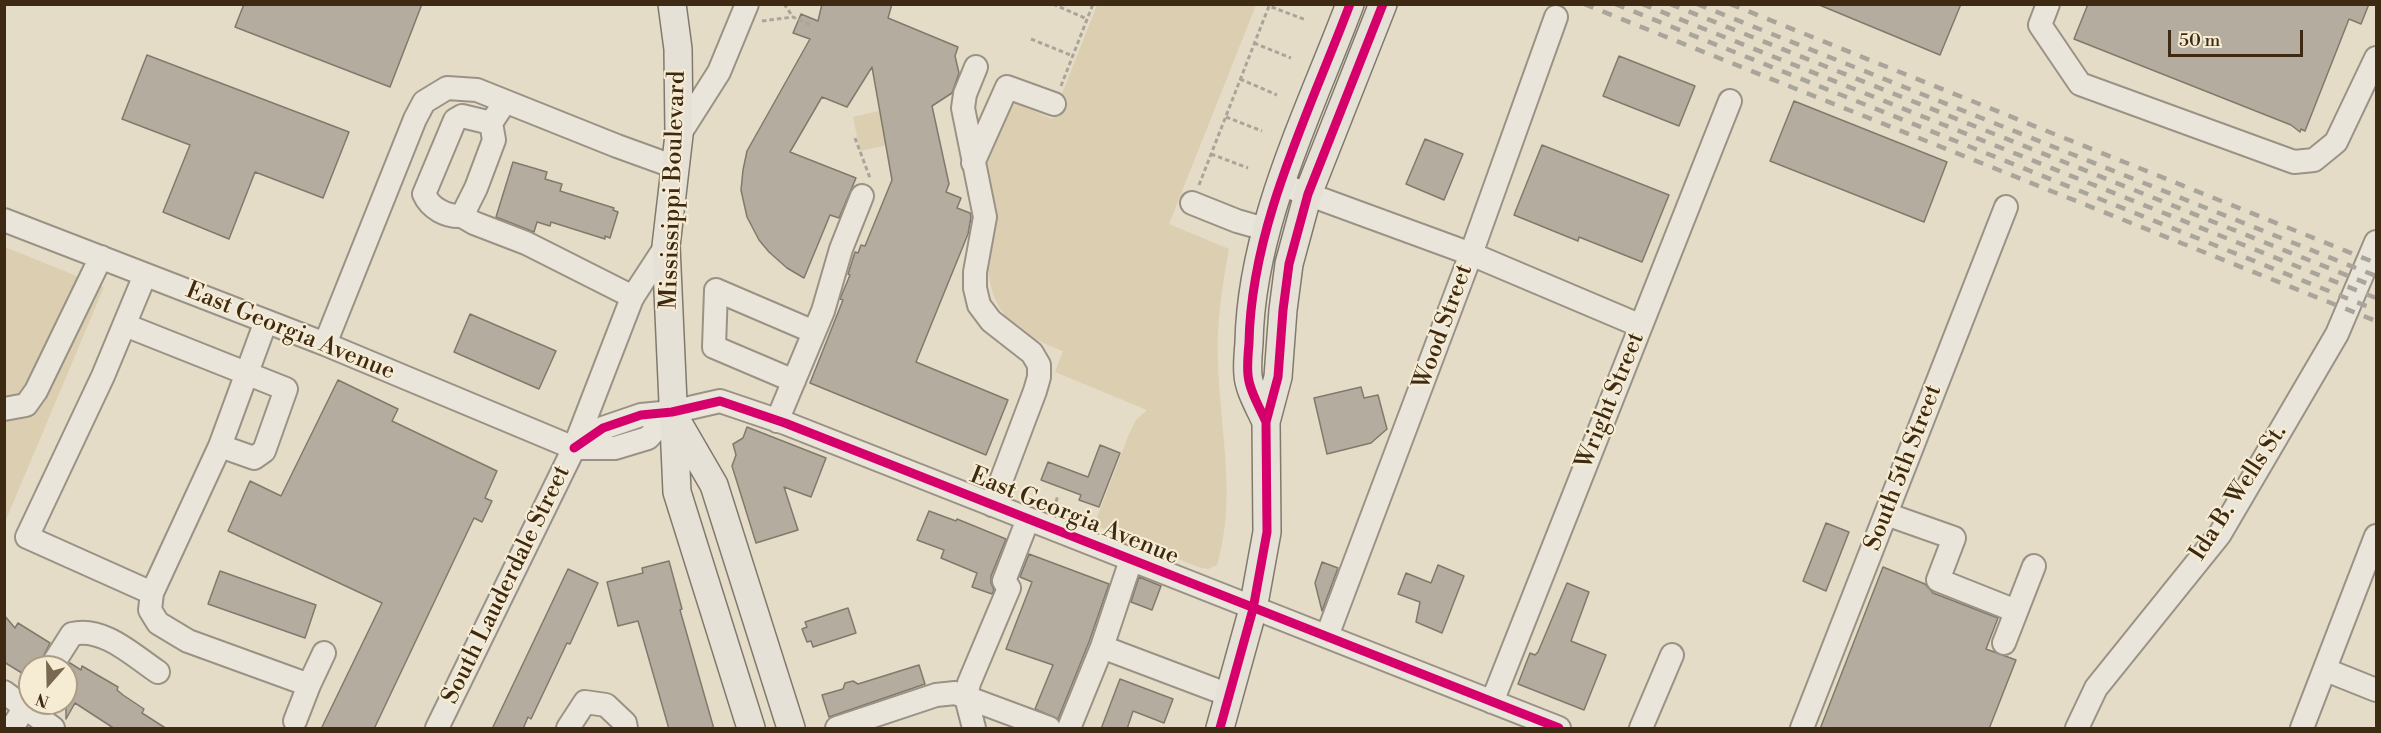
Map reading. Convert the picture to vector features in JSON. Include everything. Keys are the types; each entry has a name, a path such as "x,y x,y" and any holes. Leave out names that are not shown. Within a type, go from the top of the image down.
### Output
{"main road":[{"name":"Mississippi Boulevard","path":"672,4 678,49 679,135 666,246 677,492 751,729"},
{"path":"1266,422 1248,377 1253,283 1265,229 1280,184 1350,4"},
{"path":"1220,729 1252,609 1267,532 1266,422 1278,377 1289,264 1308,194 1383,4"},
{"name":"Mississippi Boulevard","path":"672,412 714,485 791,729"}],"street":[{"path":"2048,4 2040,25 2080,84 2294,162 2314,160 2336,142 2376,57"},
{"path":"679,135 719,72 743,14"},
{"name":"Wood Street","path":"1328,636 1471,254 1556,17"},
{"path":"976,67 965,94 963,108 985,217 975,272 975,288 979,305 1000,330 1032,353 1039,365 1035,392 992,505"},
{"path":"974,163 1007,87 1054,105"},
{"path":"325,344 415,119 424,102 447,88 477,90 617,147 675,167"},
{"name":"Wright Street","path":"1492,702 1730,101"},
{"path":"462,216 476,188 494,140 490,123 505,102"},
{"path":"490,123 462,116 455,120 424,194 428,203 436,209 458,217 462,216 526,243 633,297"},
{"path":"1280,184 1471,254 1641,326"},
{"path":"777,420 823,311 841,249 862,196"},
{"path":"1192,203 1237,221 1265,229"},
{"name":"South 5th Street","path":"1802,729 2006,207"},
{"name":"East Georgia Avenue","path":"4,220 325,344 574,448 615,447 648,438 672,412 720,401 777,420 1559,729"},
{"name":"Ida B. Wells St.","path":"2077,729 2096,687 2220,534 2337,334 2376,242"},
{"name":"South Lauderdale Street","path":"437,729 574,448 633,297 666,246"},
{"path":"4,409 26,405 36,391 101,257"},
{"path":"145,275 125,325 27,537 152,593"},
{"path":"794,381 714,347 716,290 814,332"},
{"path":"266,321 220,446 152,593 150,610 158,622 188,641 309,686"},
{"path":"125,325 286,389 264,451 254,458 220,446"},
{"path":"1886,514 1954,538 1938,580 2016,611"},
{"path":"974,729 966,697 969,683 1009,588 1004,581 1028,519"},
{"path":"2302,729 2376,537"},
{"path":"1069,729 1102,647 1131,560"},
{"path":"2004,643 2034,566"},
{"path":"59,655 72,634 84,631 111,640 158,672"},
{"path":"1102,647 1229,695"},
{"path":"295,721 324,653"},
{"path":"1641,729 1672,655"},
{"path":"2326,670 2376,690"},
{"path":"4,692 18,698"},
{"path":"837,729 936,695 955,693 1049,729"},
{"path":"568,729 585,702 606,705 625,723 626,729"},
{"path":"12,729 21,715"},
{"path":"40,715 53,729"}],"path":[{"path":"784,4 793,17"},
{"path":"1053,4 1087,19"},
{"path":"1054,105 1093,4"},
{"path":"1192,203 1269,6 1306,20"},
{"path":"743,14 793,17 811,25"},
{"path":"1031,39 1073,56"},
{"path":"1254,43 1292,58"},
{"path":"1240,79 1277,94"},
{"path":"1226,117 1262,131"},
{"path":"855,138 872,189 862,196"},
{"path":"1211,154 1248,168"},
{"path":"1052,513 1058,495"},
{"path":"1084,526 1091,508"}],"shaded area":[{"path":"1097,5 1256,5 1169,224 1229,249 1218,334 1219,388 1226,464 1226,515 1217,565 1208,569 1094,525 1129,434 1136,420 1147,410 1055,372 1063,351 1037,340 1018,328 1004,314 995,299 990,282 980,167 989,133 1004,98 1052,119"},
{"path":"879,111 887,145 860,151 853,117"},
{"path":"5,247 104,287 5,522"}],"building":[{"path":"244,4 422,4 390,87 235,27"},
{"path":"822,4 892,4 888,18 958,47 955,56 959,73 952,93 932,106 949,184 946,192 961,198 957,208 970,213 971,217 968,234 916,362 1008,400 986,455 810,383 843,300 840,299 850,275 848,274 855,252 858,253 861,245 865,246 892,180 872,67 847,107 822,97 790,152 856,178 839,218 830,215 804,278 787,268 769,252 759,240 747,217 741,190 747,151 810,39 793,33 801,14 818,21"},
{"path":"1817,4 1961,4 1940,55"},
{"path":"2088,4 2369,4 2361,24 2349,19 2305,131 2301,129 2300,132 2291,125 2074,39"},
{"path":"147,55 349,132 323,198 255,172 229,239 163,212 190,145 122,119"},
{"path":"1619,56 1695,86 1679,126 1603,96"},
{"path":"1794,101 1947,162 1924,222 1770,161"},
{"path":"1425,139 1463,154 1444,200 1406,184"},
{"path":"1542,145 1669,195 1642,262 1579,237 1578,241 1514,215"},
{"path":"513,162 547,172 545,179 562,184 560,191 614,208 613,210 618,212 610,238 605,236 605,239 551,222 550,226 537,222 534,232 496,217"},
{"path":"470,314 556,351 539,389 454,352"},
{"path":"338,380 398,409 392,421 497,471 485,498 492,501 482,522 474,518 374,729 321,729 382,603 228,531 250,481 281,496"},
{"path":"1361,387 1364,398 1378,395 1387,429 1371,443 1327,454 1314,398"},
{"path":"747,427 826,458 811,497 784,487 798,530 756,543 732,466 736,455 733,444 743,438"},
{"path":"1100,445 1120,453 1099,507 1079,500 1081,495 1041,480 1048,462 1088,477"},
{"path":"929,511 956,521 957,519 1006,539 991,576 994,590 992,594 972,587 977,573 941,558 944,550 917,540"},
{"path":"1826,523 1849,532 1826,591 1803,581"},
{"path":"1029,554 1109,584 1058,719 1035,709 1053,665 1006,649 1032,582 1020,577"},
{"path":"669,561 682,609 680,610 714,729 669,729 638,621 618,626 607,582 643,573 642,568"},
{"path":"1322,562 1338,568 1322,611 1315,583"},
{"path":"1438,565 1464,576 1442,633 1416,622 1420,602 1398,594 1406,573 1431,583"},
{"path":"1883,567 1925,584 1933,593 1998,618 1986,649 2016,660 1989,729 1820,729"},
{"path":"568,569 598,583 570,644 567,643 531,719 528,717 523,729 492,729"},
{"path":"220,571 316,605 305,638 208,604"},
{"path":"1139,577 1161,586 1152,610 1131,602"},
{"path":"1567,583 1589,592 1571,641 1606,655 1584,710 1518,684 1530,653 1535,655 1538,652"},
{"path":"848,608 856,633 813,647 811,641 807,642 802,629 807,627 805,622"},
{"path":"4,615 15,628 18,623 50,643 44,655 18,655 18,671 4,662"},
{"path":"919,665 925,684 829,717 822,695 843,689 845,683 853,681 858,684"},
{"path":"82,666 118,687 117,690 144,709 142,713 167,729 115,729 78,705 78,668 81,670"},
{"path":"1120,679 1173,699 1164,723 1133,711 1127,729 1101,729"}],"railway":[{"path":"1584,4 2376,321"},
{"path":"1615,4 2376,310"},
{"path":"1642,4 2376,298"},
{"path":"1670,4 2376,287"},
{"path":"1697,4 2376,276"},
{"path":"1730,4 2376,263"}],"cycle path":[{"path":"1266,422 1253,393 1248,371 1252,299 1260,256 1285,170 1350,4"},
{"path":"1220,728 1253,609 1267,532 1266,422 1278,377 1289,264 1308,194 1383,4"},
{"path":"574,448 603,428 641,415 672,412 720,401 785,423 1559,728"}]}
